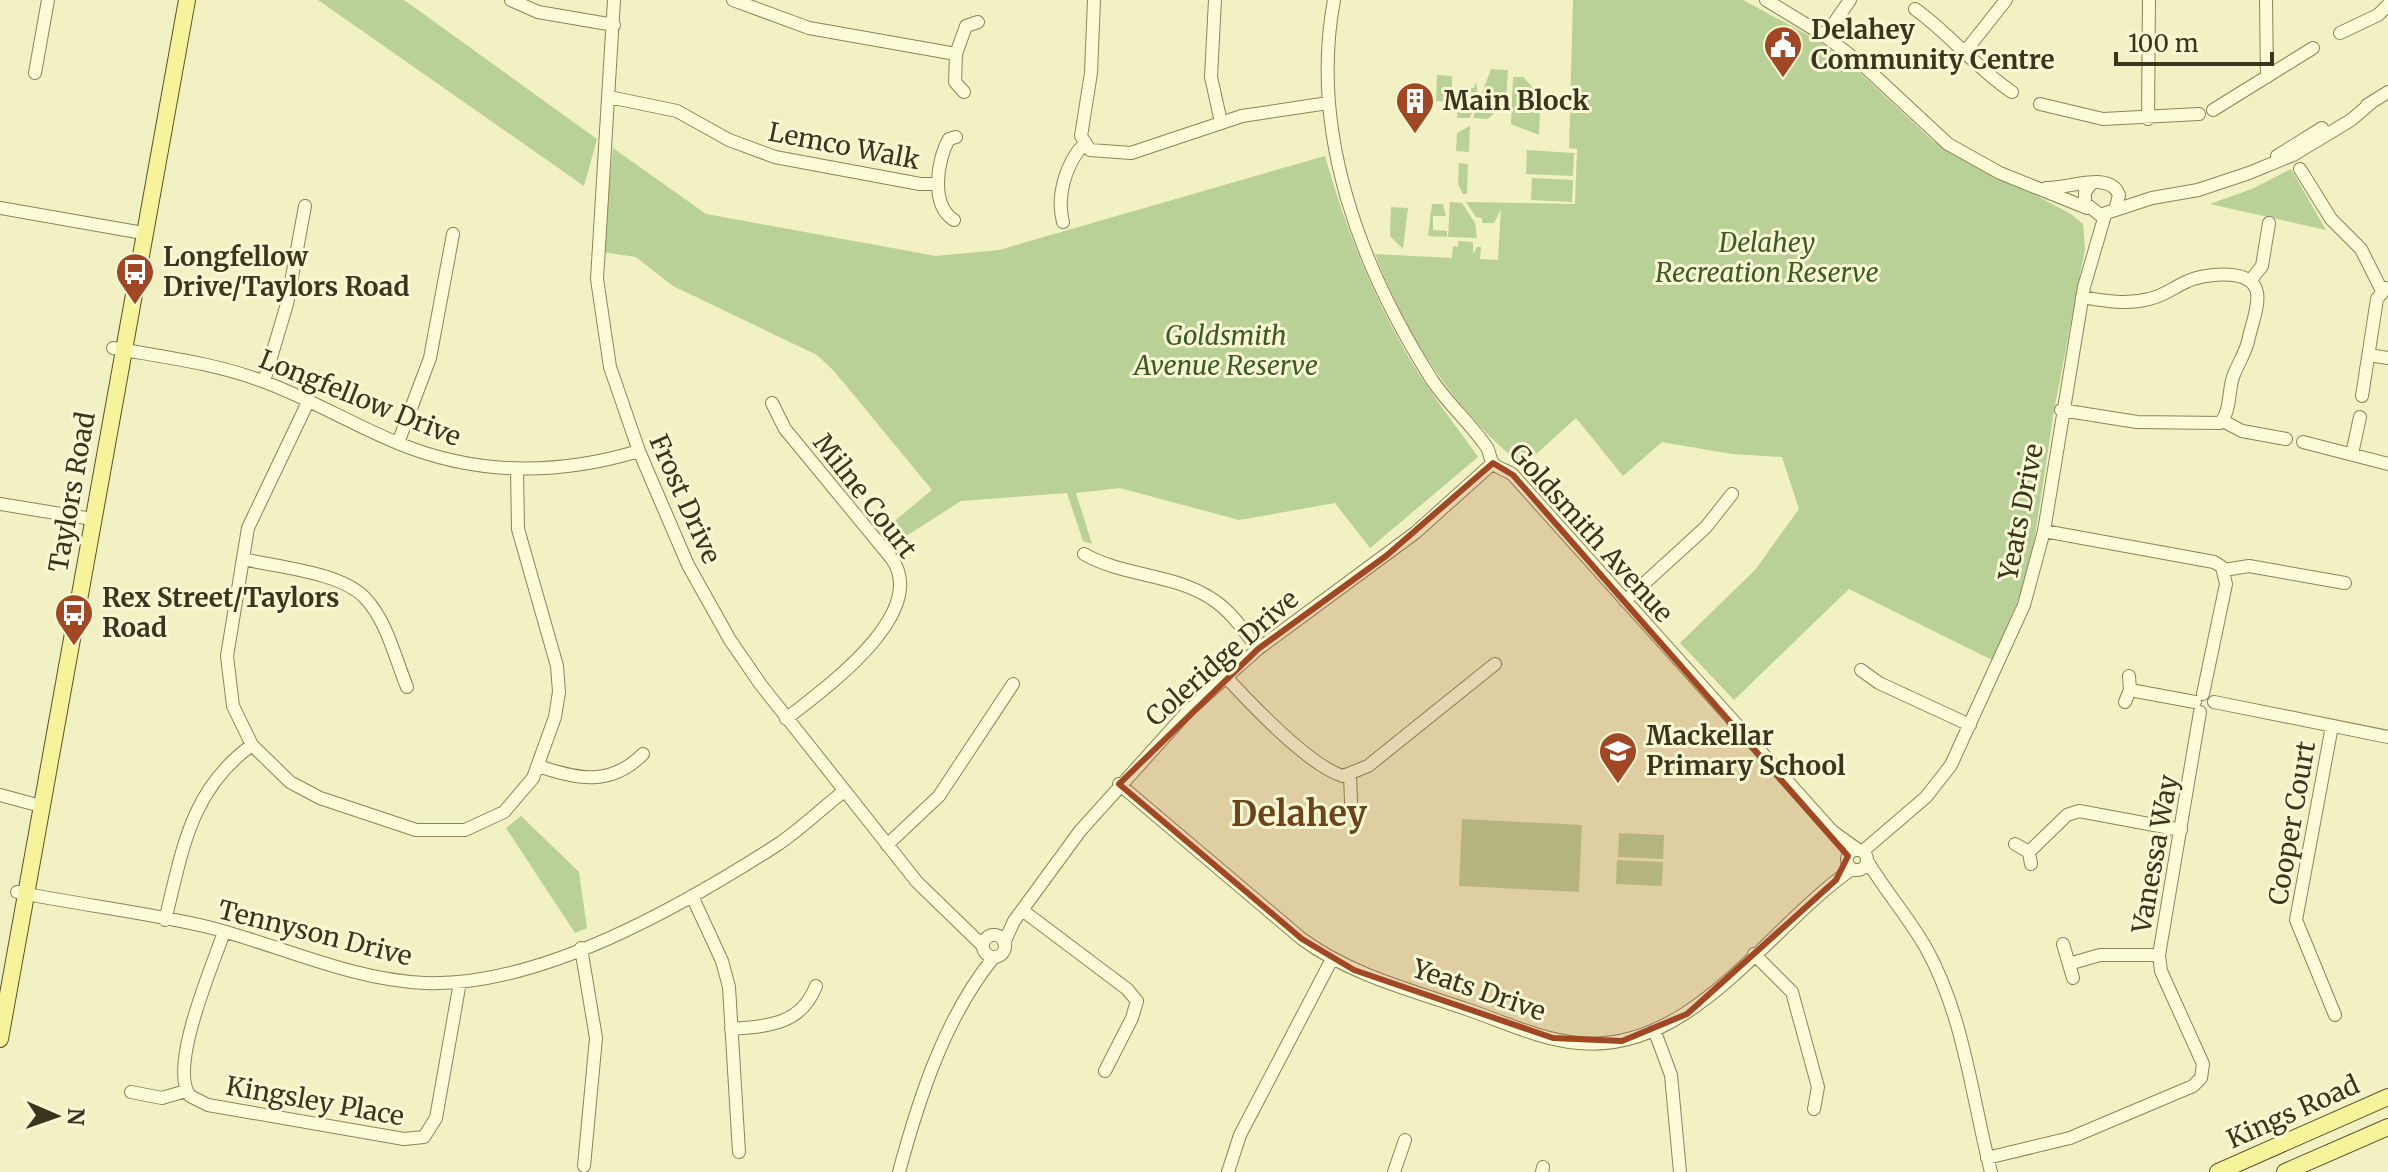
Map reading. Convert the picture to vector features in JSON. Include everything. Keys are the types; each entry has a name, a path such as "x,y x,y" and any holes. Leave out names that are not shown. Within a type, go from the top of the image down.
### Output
{"main road":[{"name":"Taylors Road","path":"0,1039 21,893 178,0"},
{"name":"Taylors Road","path":"138,233 187,0"},
{"name":"Taylors Road","path":"0,986 21,893"},
{"name":"Kings Road","path":"2218,1172 2388,1097"},
{"name":"Kings Road","path":"2285,1172 2388,1127"}],"street":[{"path":"35,73 48,0"},
{"path":"511,0 538,12 614,25"},
{"name":"Frost Drive","path":"614,0 596,250 599,307 610,367 639,451 710,605 786,719 931,898 965,928 991,945"},
{"path":"733,0 809,28 956,54"},
{"path":"1063,222 1061,209 1068,164 1084,144 1082,127 1091,73 1094,0"},
{"path":"1215,0 1211,77 1221,122"},
{"name":"Goldsmith Avenue","path":"1334,0 1328,50 1328,103 1345,193 1378,277 1432,380 1486,447 1493,463 1513,475 1885,890 1919,936 1940,978 1962,1048 1991,1172"},
{"path":"1766,0 1825,36 1863,65 1948,144 1986,166 2089,209 2110,212 2152,198 2213,186 2262,168 2291,146 2388,92"},
{"path":"1825,36 1850,0"},
{"path":"1964,53 2006,0"},
{"path":"2148,119 2149,0"},
{"path":"2266,0 2267,77"},
{"path":"2340,33 2378,15 2388,5"},
{"path":"1915,9 1982,72 2012,92"},
{"path":"964,92 955,82 956,54 966,26 978,22"},
{"path":"2213,110 2313,48"},
{"name":"Lemco Walk","path":"609,97 677,111 736,143 787,160 920,184 937,184"},
{"path":"1084,144 1093,151 1131,153 1221,122 1269,110 1328,103"},
{"path":"2040,104 2103,119 2199,114"},
{"name":"Lemco Walk","path":"954,220 943,208 937,184 944,147 949,139 956,137"},
{"path":"2300,169 2331,219 2361,249 2385,289 2377,299 2362,396"},
{"path":"2042,188 2106,181 2118,190 2152,198"},
{"path":"2089,209 2085,192 2091,184"},
{"path":"2110,212 2119,200 2118,190"},
{"path":"264,381 287,304 305,206"},
{"path":"0,208 138,233"},
{"name":"Yeats Drive","path":"2089,209 2094,249"},
{"name":"Yeats Drive","path":"1119,784 1302,939 1332,959 1377,979 1568,1042 1610,1043 1655,1032 1687,1014 1882,838 1942,779 2024,605 2044,531 2061,410 2082,297 2094,249 2110,212"},
{"path":"2250,281 2262,266 2269,223"},
{"path":"398,443 430,358 453,234"},
{"path":"2082,297 2126,303 2151,299 2207,276 2250,281"},
{"path":"2223,421 2232,380 2250,335 2257,294 2250,281"},
{"name":"Longfellow Drive","path":"118,349 209,365 264,381 398,443 452,461 517,469 578,466 639,451"},
{"path":"2369,355 2388,358"},
{"path":"308,402 253,514 243,559 227,672 233,706 252,745 276,772 303,790 416,830 435,833 465,830 492,820 525,790 538,766 555,717 559,680 518,529 517,469"},
{"name":"Milne Court","path":"772,403 785,429 892,559 903,583 898,604 856,661 786,719"},
{"path":"2061,410 2137,422 2209,425 2223,421 2242,431 2286,439"},
{"path":"2352,454 2360,417"},
{"path":"2303,442 2388,464"},
{"name":"Coleridge Drive","path":"899,1172 932,1072 991,945 1018,915 1119,784 1258,649 1386,556 1493,463"},
{"path":"1625,601 1706,527 1732,494"},
{"path":"0,504 87,519"},
{"path":"2044,531 2214,562 2224,570 2249,566 2345,583"},
{"path":"1084,554 1111,567 1173,581 1201,592 1223,607 1258,649"},
{"path":"243,559 328,578 363,595 382,623 407,687"},
{"name":"Vanessa Way","path":"1987,1158 2087,1132 2193,1086 2204,1073 2161,971 2159,955 2206,704 2226,584 2224,570"},
{"path":"1226,677 1267,719 1329,770 1350,775 1368,766 1495,664"},
{"path":"1861,670 1879,683 1970,725"},
{"path":"2129,676 2128,696 2206,704 2388,737"},
{"path":"887,845 950,781 1013,684"},
{"name":"Cooper Court","path":"2332,726 2296,920 2335,1015"},
{"path":"165,920 201,800 221,770 252,745"},
{"path":"538,766 576,779 593,779 630,766 643,754"},
{"path":"1350,775 1351,802"},
{"name":"Tennyson Drive","path":"21,893 224,932 387,978 424,983 460,982 518,972 658,916 778,844 843,792"},
{"path":"2,796 37,801"},
{"path":"2015,844 2030,858 2067,815 2079,811 2181,830"},
{"path":"692,896 722,961 729,987 739,1152"},
{"path":"1018,915 1134,995 1137,1008 1105,1071"},
{"name":"Kingsley Place","path":"224,932 194,1021 184,1076 186,1091 195,1101 208,1105 404,1139 424,1137 436,1118 460,982"},
{"path":"2063,944 2072,963 2073,978"},
{"path":"581,948 596,1038 584,1166"},
{"path":"1754,954 1792,992 1818,1087 1814,1109"},
{"path":"2072,963 2100,955 2159,955"},
{"path":"1228,1172 1240,1135 1332,959"},
{"path":"731,1029 787,1021 806,1005 816,986"},
{"path":"1655,1032 1671,1075 1680,1172"},
{"name":"Kingsley Place","path":"131,1092 168,1098 186,1091"},
{"path":"1394,1172 1405,1140"}],"highlighted area":[{"path":"1493,463 1513,475 1848,856 1836,880 1687,1014 1622,1041 1553,1038 1354,970 1302,939 1119,784 1258,649 1386,556"}],"green space":[{"path":"318,0 404,0 597,139 584,186"},
{"name":"Delahey Recreation Reserve","path":"1573,0 1743,0 1821,42 1858,71 1933,141 2071,214 2083,224 2085,249 2054,411 2034,543 2025,584 1992,660 1849,589 1734,700 1680,643 1755,570 1799,509 1782,457 1732,454 1662,442 1623,476 1576,418 1523,466 1454,396 1417,343 1375,254 1452,258 1453,246 1458,247 1458,241 1473,242 1473,254 1477,247 1481,247 1480,259 1498,260 1501,209 1494,223 1482,223 1482,218 1476,217 1466,202 1575,204 1577,149 1569,148"},
{"path":"1491,69 1508,70 1506,102 1488,119 1473,118"},
{"path":"1437,75 1452,76 1452,102 1436,101"},
{"path":"1513,77 1523,77 1538,93 1541,90 1539,135 1511,124"},
{"path":"1476,82 1478,96 1470,118 1457,118 1458,87 1474,88"},
{"path":"1470,126 1469,152 1456,151 1457,133"},
{"name":"Goldsmith Avenue Reserve","path":"613,148 706,214 936,256 999,250 1325,156 1352,238 1386,316 1421,378 1478,457 1370,548 1335,503 1239,520 1120,488 1076,493 1092,544 1083,541 1067,493 961,501 889,547 879,534 932,490 834,371 817,355 673,286 636,257 602,252"},
{"path":"1527,150 1574,153 1573,176 1526,174"},
{"path":"1459,163 1468,164 1467,194 1463,194 1458,184"},
{"path":"2291,169 2326,230 2210,204 2252,189"},
{"path":"1532,178 1573,180 1572,202 1531,200"},
{"path":"1450,202 1462,203 1475,223 1477,238 1448,237"},
{"path":"1432,204 1443,204 1446,216 1433,216 1433,230 1447,231 1447,237 1428,236"},
{"path":"1391,207 1408,208 1403,249 1390,236"},
{"path":"521,816 579,872 587,928 575,933 506,828"},
{"path":"1462,819 1582,825 1579,892 1459,886"},
{"path":"1619,833 1664,835 1663,859 1618,857"},
{"path":"1617,860 1663,862 1662,886 1616,884"}],"place":[{"name":"Delahey Community Centre","path":"1783,79"},
{"name":"Main Block","path":"1415,135"},
{"name":"Longfellow Drive/Taylors Road","path":"135,306"},
{"name":"Rex Street/Taylors Road","path":"74,647"},
{"name":"Mackellar Primary School","path":"1618,785"}],"district":[{"name":"Delahey","path":"1299,814"}]}
